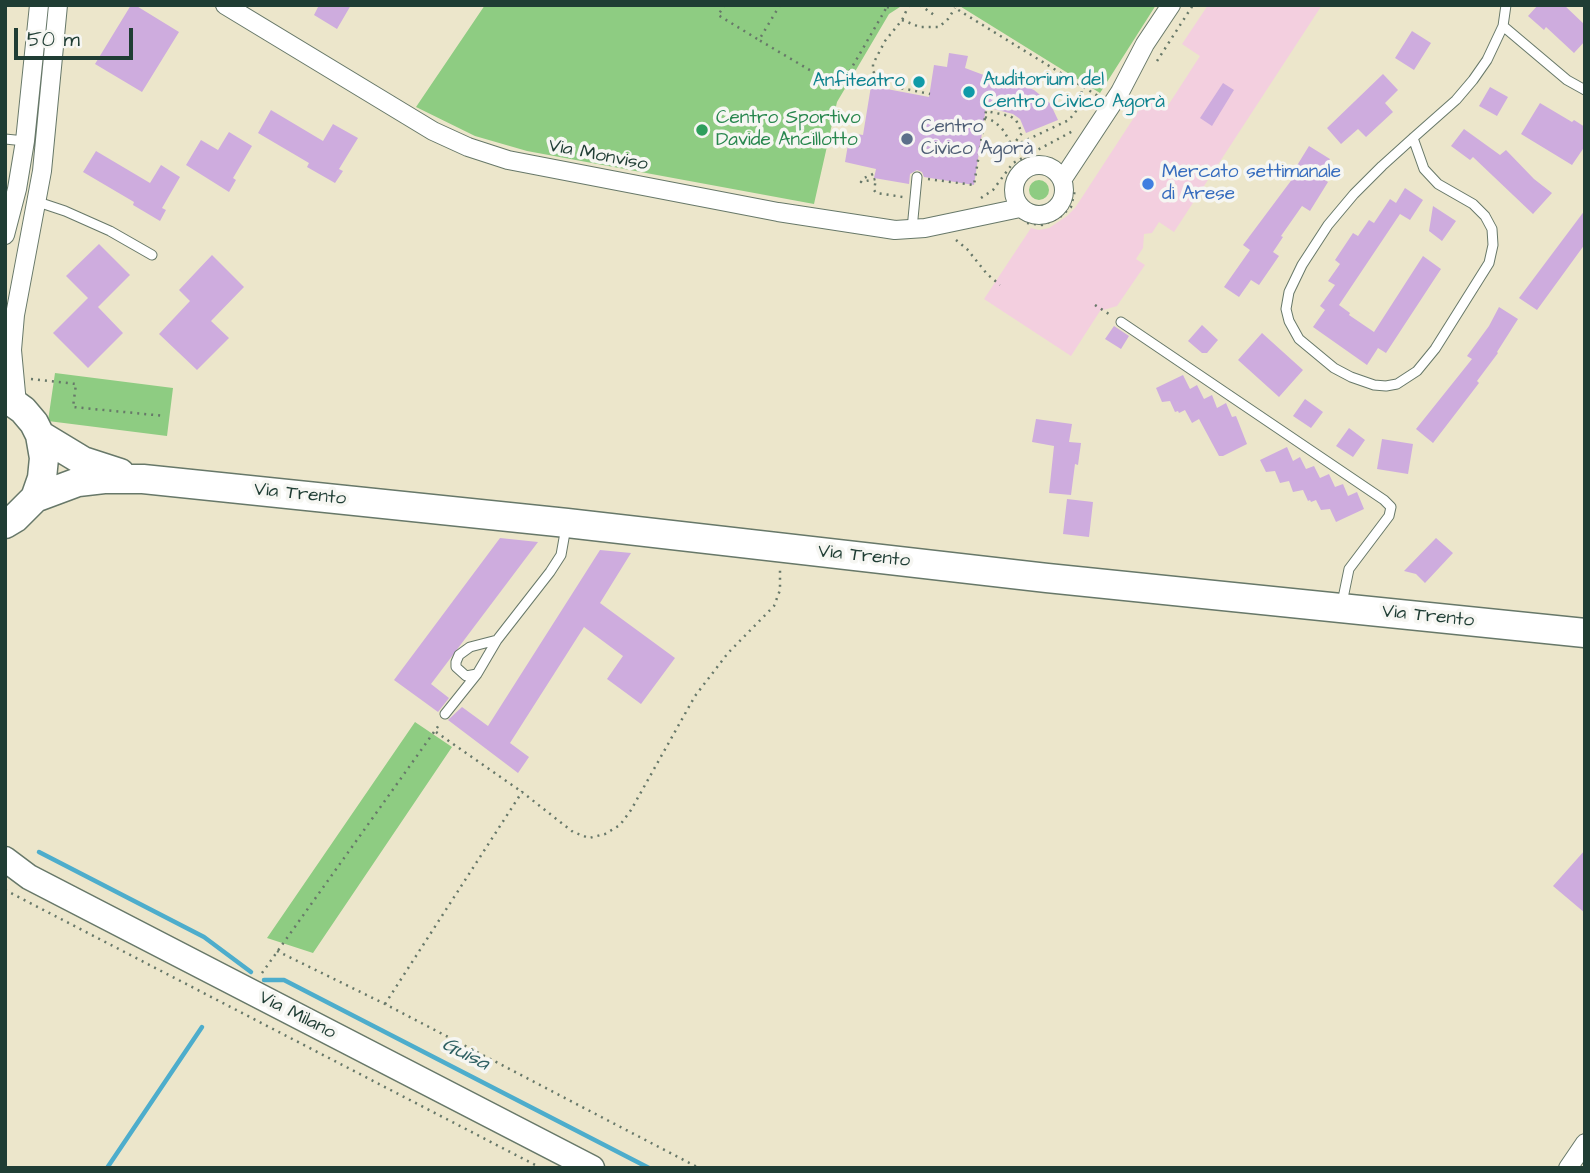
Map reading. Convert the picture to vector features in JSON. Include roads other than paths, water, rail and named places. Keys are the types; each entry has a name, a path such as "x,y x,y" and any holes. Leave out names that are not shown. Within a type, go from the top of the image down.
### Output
{"main road":[{"path":"11,401 29,416 40,435 44,468 35,498"},
{"path":"40,435 104,474"},
{"path":"5,524 35,498 104,474"},
{"name":"Via Trento","path":"104,474 1585,633"}],"street":[{"path":"5,235 17,190 39,5"},
{"path":"11,401 15,315 38,202 58,5"},
{"name":"Via Monviso","path":"225,5 402,114 449,139 495,156 555,170 885,229 912,229 999,213 1017,203"},
{"path":"1058,175 1077,158 1171,5"},
{"path":"1040,165 1058,175 1064,186 1062,199 1054,210 1037,216 1017,203 1015,182 1024,169 1040,165"},
{"name":"Via Milano","path":"5,859 29,877 241,1000 592,1168"},
{"path":"1567,1168 1585,1143"}],"lane":[{"path":"1413,138 1424,169 1438,184 1473,204 1485,216 1492,229 1493,245 1489,263 1435,349 1417,371 1397,384 1374,385 1334,368 1299,339 1289,321 1287,300 1302,265 1328,225 1354,194 1413,138 1456,100 1473,80 1487,60 1503,26 1506,5"},
{"path":"1503,26 1567,80 1585,90"},
{"path":"5,139 24,141"},
{"path":"912,229 917,177"},
{"path":"38,202 110,231 152,256"},
{"path":"1121,322 1373,492 1391,507 1389,516 1349,569 1341,608"},
{"path":"446,714 561,555 567,523"},
{"path":"477,674 466,676 456,667 459,655 470,647 497,640"}],"waterway":[{"name":"Guisa","path":"39,852 204,937 251,972"},
{"name":"Guisa","path":"264,980 284,980 649,1168"},
{"path":"107,1168 202,1027"}],"place":[{"name":"Anfiteatro","path":"919,82"},
{"name":"Auditorium del Centro Civico Agorà","path":"969,92"},
{"name":"Centro Sportivo Davide Ancillotto","path":"702,130"},
{"name":"Centro Civico Agorà","path":"907,139"},
{"name":"Mercato settimanale di Arese","path":"1148,184"}]}
